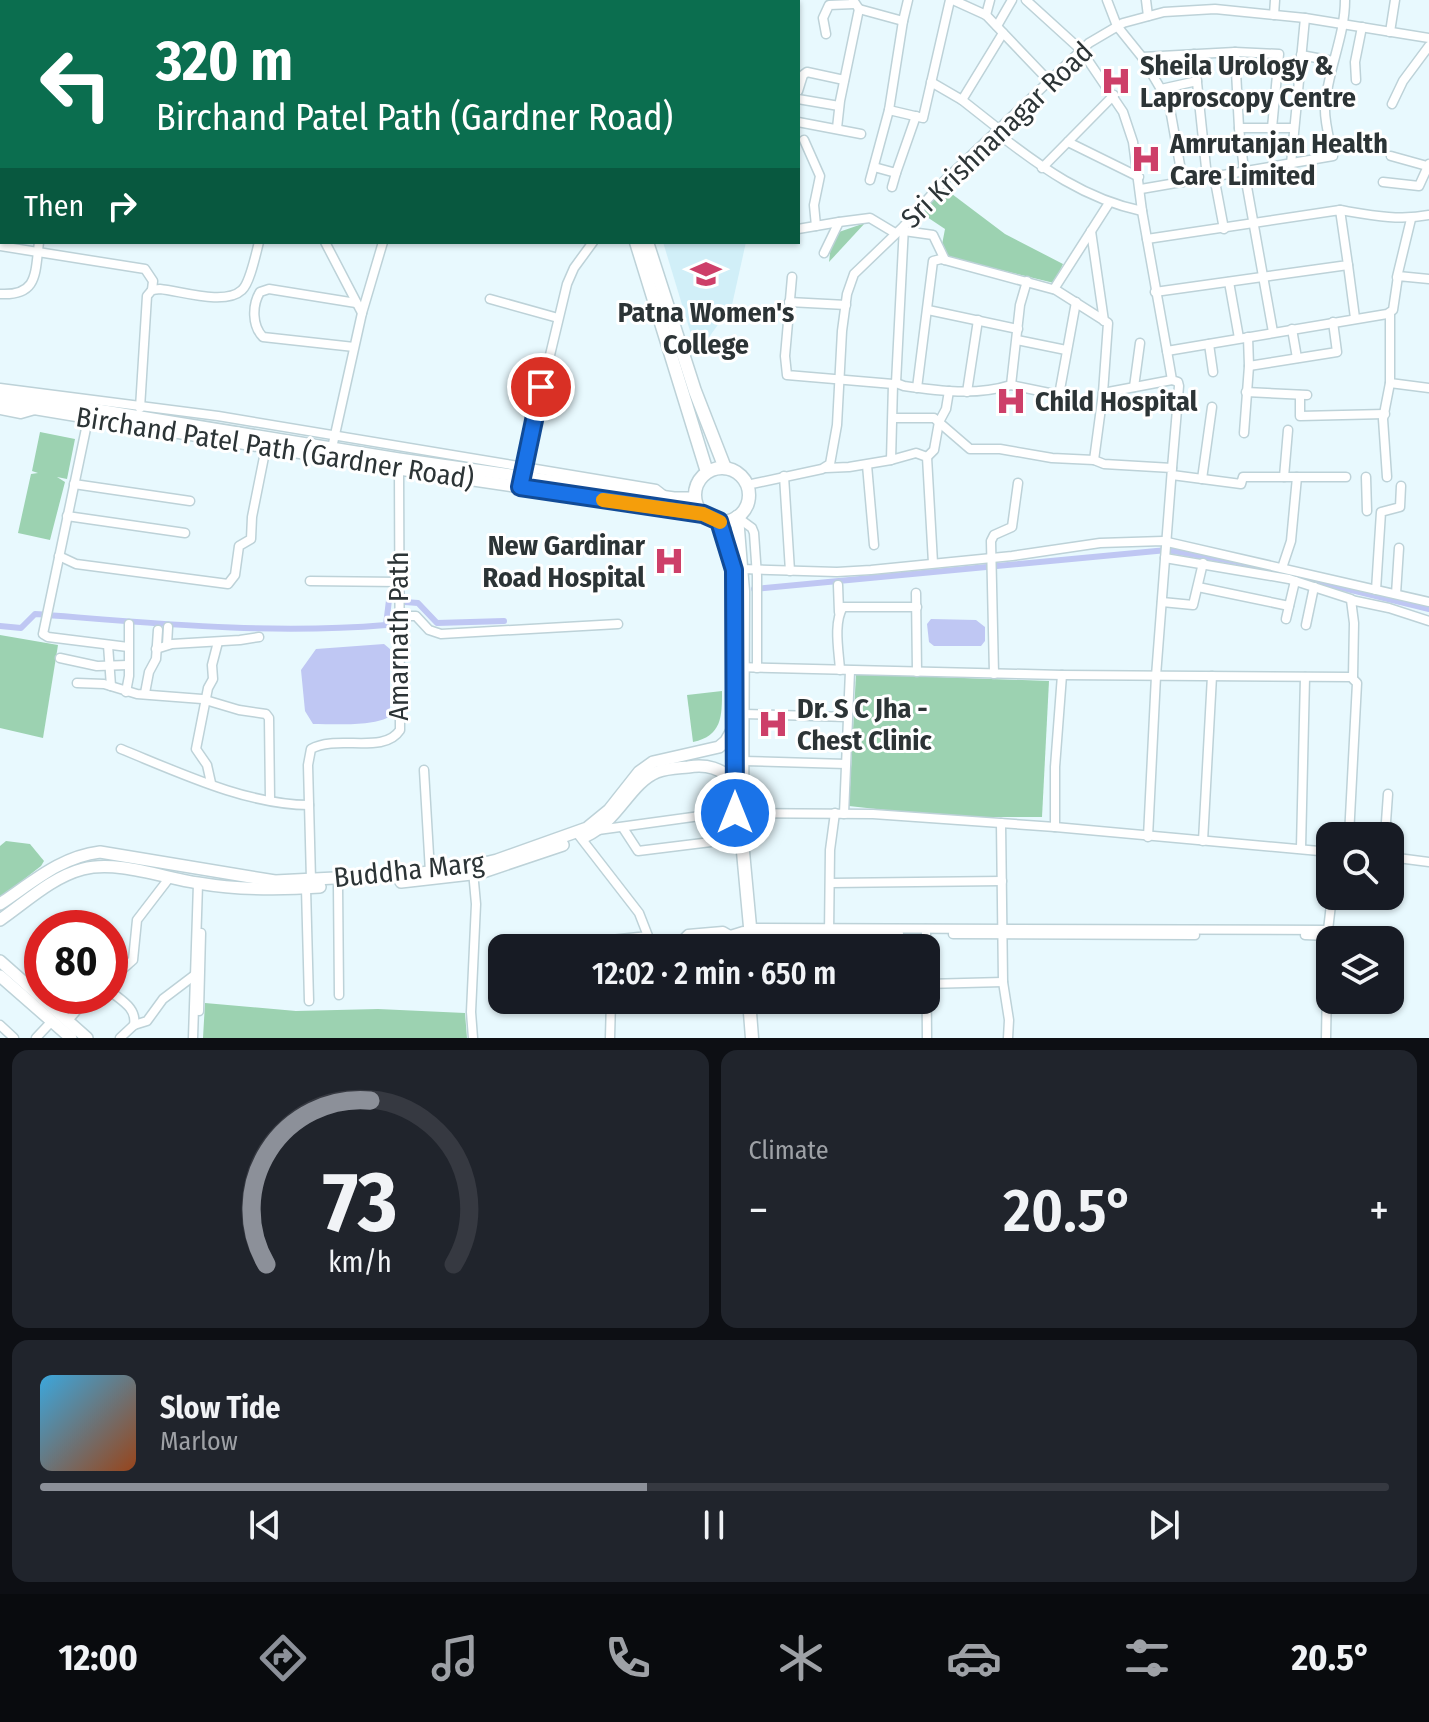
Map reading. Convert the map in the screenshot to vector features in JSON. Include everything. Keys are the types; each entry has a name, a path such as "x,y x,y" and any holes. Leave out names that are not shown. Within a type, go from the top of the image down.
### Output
{"highway":[{"path":"637,244 707,472"},
{"path":"648,244 695,391 725,468"},
{"path":"737,517 719,521 703,514 695,498 697,486 707,472 725,468 736,472 747,485 747,503 737,517 742,569 735,782 745,934"},
{"path":"719,521 734,570 739,667"},
{"path":"738,813 743,761 739,720"},
{"path":"750,1014 752,1038"},
{"path":"757,1014 758,1038"}],"main road":[{"name":"Birchand Patel Path (Gardner Road)","path":"0,394 140,411 334,442 399,464"},
{"name":"Birchand Patel Path (Gardner Road)","path":"0,403 266,447 666,497 695,498"},
{"name":"Birchand Patel Path (Gardner Road)","path":"521,478 703,514"},
{"name":"Buddha Marg","path":"579,835 609,810 630,782 653,762 719,747 739,720"},
{"name":"Buddha Marg","path":"308,884 433,880 523,860 597,830 645,779 657,772 706,765 726,773 735,782"},
{"path":"0,904 60,863 83,854 100,852 270,886"},
{"path":"0,911 63,867 86,860 110,858 270,886"},
{"path":"0,920 64,875 87,868 108,867 200,884 270,886"},
{"name":"Buddha Marg","path":"270,886 473,870"},
{"path":"0,955 24,976"},
{"path":"0,961 87,1038"},
{"path":"0,973 71,1038"},
{"path":"0,973 78,1038"},
{"path":"68,1014 95,1038"}],"street":[{"path":"870,180 889,110 908,0"},
{"path":"889,110 923,118 952,0 986,15 1049,81"},
{"path":"986,15 990,0"},
{"path":"962,100 1012,0"},
{"path":"1026,0 1081,50 1123,112 1133,142 1155,292 1172,380"},
{"path":"1107,0 1117,26 1142,57 1169,103 1183,182"},
{"path":"1146,0 1148,16"},
{"path":"1274,15 1275,0"},
{"path":"1141,189 1333,156 1325,109 1333,61 1345,24 1345,0"},
{"path":"1390,32 1395,0"},
{"path":"826,34 823,18 829,5 855,4 903,21"},
{"path":"837,128 855,4"},
{"name":"Sri Krishnanagar Road","path":"826,468 831,461 836,434 846,305 854,274 901,230 942,183 1081,50 1117,26 1148,16 1215,9 1305,18 1429,38"},
{"path":"1291,164 1305,18"},
{"path":"1356,80 1355,62 1362,27"},
{"path":"1392,104 1403,81 1429,46"},
{"path":"1142,57 1235,52 1279,54 1272,128"},
{"path":"1235,52 1244,170 1273,332"},
{"path":"1194,54 1211,176 1224,229"},
{"path":"1301,55 1333,61"},
{"path":"800,85 807,72 844,80"},
{"path":"1161,89 1197,81"},
{"path":"931,82 962,100 1042,168 1086,194 1142,211"},
{"path":"1042,168 1114,95"},
{"path":"800,99 839,106"},
{"path":"892,187 916,116"},
{"path":"800,122 861,134"},
{"path":"1239,128 1294,128"},
{"path":"804,140 820,176 814,205 816,226"},
{"path":"1068,142 1139,177"},
{"path":"1383,182 1419,186 1428,165 1391,156"},
{"path":"874,167 896,173"},
{"path":"1054,289 1109,203"},
{"path":"1340,210 1355,318"},
{"path":"1147,239 1340,210 1411,219 1429,215"},
{"path":"800,229 870,218 901,230 933,235 945,260"},
{"path":"1387,477 1385,414 1390,383 1390,313 1411,219"},
{"path":"824,253 839,222"},
{"path":"891,460 901,230"},
{"path":"1091,231 1104,321"},
{"path":"152,290 217,297 239,292 246,284 258,244"},
{"path":"326,244 362,313"},
{"path":"382,244 362,313 334,442 521,478 558,318 574,268 592,244"},
{"path":"0,246 38,247 145,269 153,281 145,309 140,411 0,388"},
{"path":"0,294 22,294 26,291 34,273 38,247"},
{"path":"917,388 933,261 945,260 1054,289 1108,323 1094,460"},
{"path":"1155,292 1348,265"},
{"path":"1397,277 1402,274 1429,279"},
{"path":"792,277 784,367 787,375 949,391 967,392 1011,385 1059,395 1076,302"},
{"path":"1011,385 1020,305 1027,281"},
{"path":"1229,282 1249,366 1244,433"},
{"path":"354,347 263,337 257,330 255,312 256,298 264,289 356,303"},
{"path":"490,299 558,318"},
{"path":"789,302 846,305"},
{"path":"928,310 1018,329"},
{"path":"1167,351 1390,313"},
{"path":"967,392 978,320"},
{"path":"1249,366 1337,352 1333,322"},
{"path":"1292,329 1297,358"},
{"path":"1017,340 1066,350"},
{"path":"1134,387 1140,343"},
{"path":"1209,344 1213,372"},
{"path":"1103,393 1172,380 1179,386 1156,676 1148,837"},
{"path":"1390,383 1429,388"},
{"path":"933,563 927,457 934,450 949,391"},
{"path":"1246,392 1303,395 1300,416 1385,414"},
{"path":"1202,479 1212,407"},
{"path":"0,410 21,414 36,410"},
{"path":"893,418 931,418 970,449 1000,449 1052,458 1094,460 1241,484 1243,477 1346,477"},
{"path":"88,419 43,634 128,647"},
{"path":"1284,477 1288,430"},
{"path":"59,556 76,564 228,584 235,575 239,546 251,539 252,517 266,447"},
{"path":"747,485 826,468 867,465 916,453 927,457"},
{"name":"Amarnath Path","path":"309,1001 308,765 311,749 324,743 391,740 400,730 399,464"},
{"path":"867,465 874,545"},
{"path":"784,476 790,571"},
{"path":"1282,568 1291,541 1297,477"},
{"path":"1366,477 1367,511"},
{"path":"994,674 991,538 1009,531 1014,523 1018,483"},
{"path":"74,484 190,501"},
{"path":"1376,590 1381,511 1400,507 1401,486"},
{"path":"67,516 185,533"},
{"path":"737,517 754,533 757,668"},
{"path":"742,569 757,573 837,572 990,560 1100,543 1282,568 1429,621"},
{"path":"1396,594 1399,548"},
{"path":"1166,550 1203,563 1314,587 1352,593 1376,590 1429,602"},
{"path":"1162,602 1192,606 1203,563"},
{"path":"310,581 400,582"},
{"path":"1286,619 1295,581"},
{"path":"838,585 840,670"},
{"path":"1198,587 1289,606"},
{"path":"1306,625 1314,587"},
{"path":"916,593 917,672"},
{"path":"1350,822 1357,683 1353,677 1352,593"},
{"path":"839,613 843,607 849,606 917,607"},
{"path":"400,616 416,616 429,630 441,634 618,624"},
{"path":"126,692 129,624"},
{"path":"167,645 168,627"},
{"path":"145,693 158,630"},
{"path":"156,649 167,645 259,637"},
{"path":"211,783 207,765 196,749 218,642"},
{"path":"108,645 111,686"},
{"path":"60,658 94,666 128,665"},
{"path":"739,667 994,674 1353,677"},
{"path":"829,932 830,850 840,814 846,764 850,671"},
{"path":"1055,827 1055,767 1062,675"},
{"path":"1203,841 1212,676"},
{"path":"1301,848 1305,677"},
{"path":"77,683 111,686 126,692 205,700 268,715 270,799"},
{"path":"739,720 848,717"},
{"path":"121,749 247,795 309,805"},
{"path":"743,761 846,764"},
{"path":"424,770 430,872"},
{"path":"1386,822 1388,794"},
{"path":"597,830 738,813 840,814 1055,827 1316,850"},
{"path":"1001,823 1001,932 1008,1038"},
{"path":"623,828 638,851 719,841"},
{"path":"579,835 639,913 647,934"},
{"path":"1404,859 1429,862"},
{"path":"473,870 476,904 471,1012 473,1038"},
{"path":"128,963 133,960 137,920 170,877"},
{"path":"831,883 1002,881"},
{"path":"196,1038 200,884"},
{"path":"338,885 339,995"},
{"path":"688,934 723,931 740,934"},
{"path":"773,934 1316,933"},
{"path":"128,1033 147,1021 163,999 197,974"},
{"path":"940,984 1003,982"},
{"path":"128,1006 136,1017 128,1033"},
{"path":"610,1038 611,1014"},
{"path":"927,1014 927,1038"},
{"path":"1326,1014 1326,1038"},
{"path":"36,1038 52,1021"},
{"path":"0,1025 14,1038"}],"shaded area":[{"name":"Patna Women's College","path":"664,244 746,244 732,305 697,354"}],"green space":[{"path":"944,188 1005,234 1063,264 1054,283 940,255 945,229 921,213"},
{"path":"865,223 829,262 831,245 839,232"},
{"path":"40,432 75,439 67,479 57,477 65,482 50,540 18,533 31,474 38,473 32,471"},
{"path":"0,635 58,645 43,738 0,728"},
{"path":"856,674 1049,681 1042,817 948,817 849,806"},
{"path":"722,691 722,709 715,730 693,742 687,695"},
{"path":"6,841 30,844 44,861 0,898 0,846"},
{"path":"205,1003 296,1011 378,1009 465,1013 467,1038 203,1038"}],"water":[{"path":"931,619 976,620 985,627 985,641 981,646 934,646 929,642 927,624"},
{"path":"384,644 390,649 390,716 364,723 313,724 305,711 301,670 316,649"}],"waterway":[{"path":"754,589 1167,550 1237,562 1429,609"},
{"path":"0,626 21,628 35,614 166,624 342,628 386,625 389,600"},
{"path":"405,602 418,603 437,623 504,621"}],"slow traffic":[{"path":"603,500 703,514 720,522"}],"place":[{"name":"Sheila Urology & Laproscopy Centre","path":"1116,81"},
{"name":"Amrutanjan Health Care Limited","path":"1146,159"},
{"name":"Patna Women's College","path":"706,274"},
{"name":"Child Hospital","path":"1011,401"},
{"name":"New Gardinar Road Hospital","path":"669,561"},
{"name":"Dr. S C Jha - Chest Clinic","path":"773,724"}],"route":[{"path":"541,387 520,487 703,514 719,521 734,570 735,813"}]}
